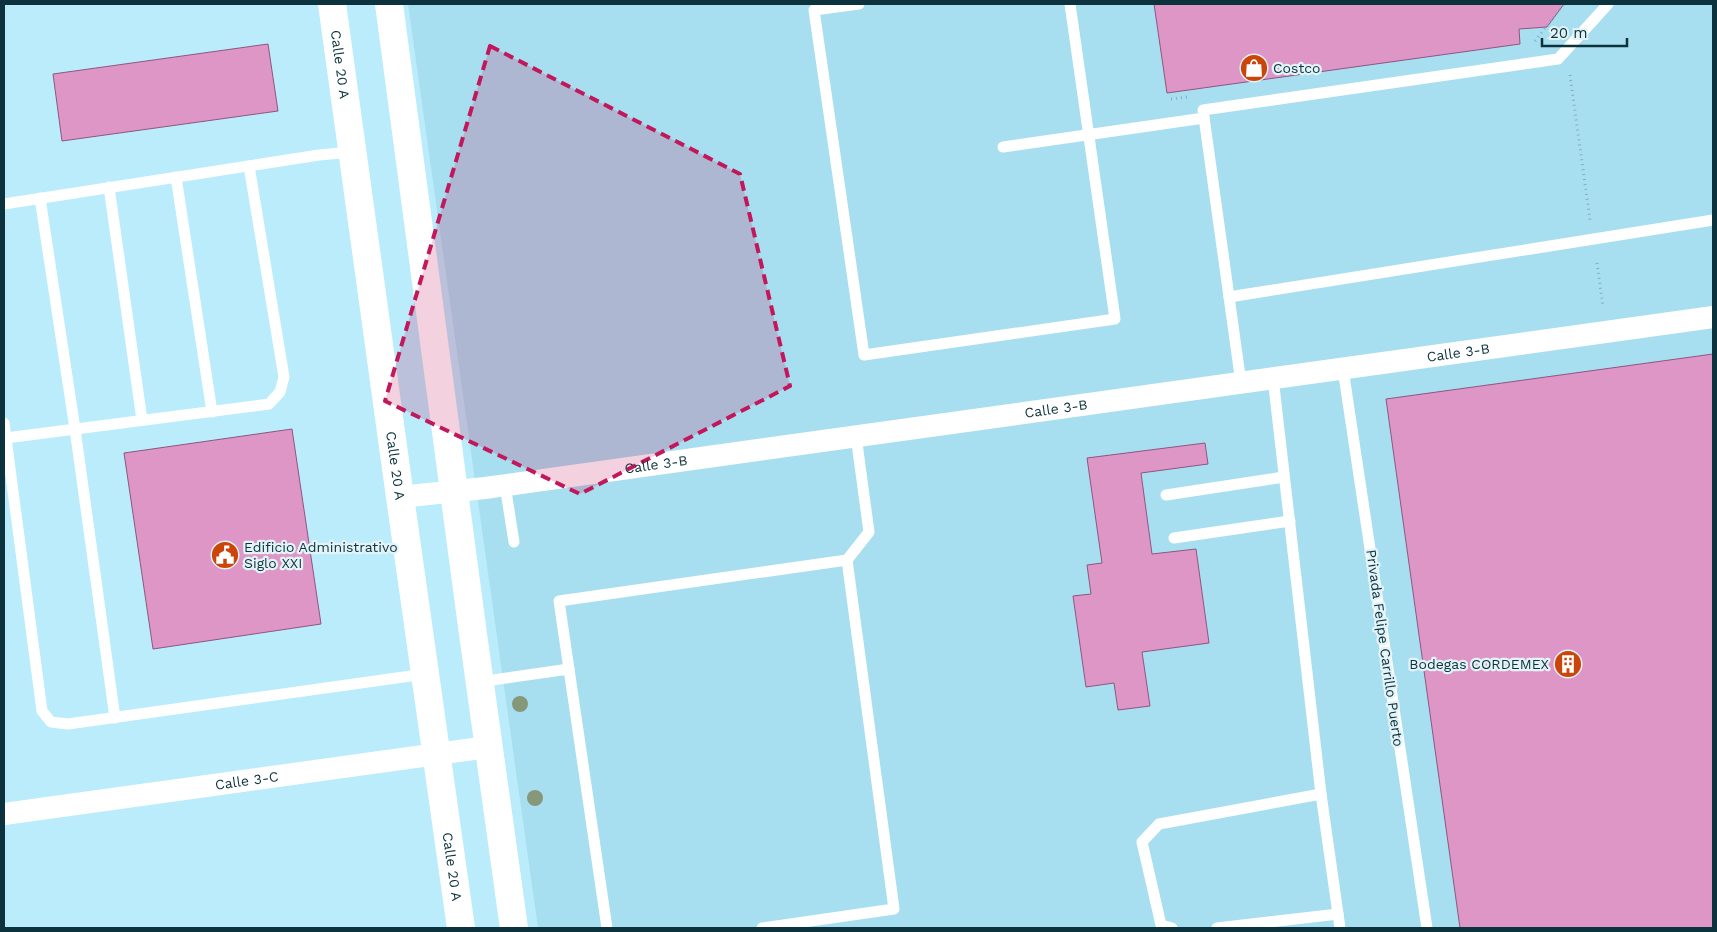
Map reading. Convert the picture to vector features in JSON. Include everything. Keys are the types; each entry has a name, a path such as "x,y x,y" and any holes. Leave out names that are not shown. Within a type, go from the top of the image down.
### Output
{"street":[{"name":"Calle 20 A","path":"332,4 461,928"},
{"path":"389,4 479,682 514,928"},
{"name":"Calle 3-B","path":"400,497 454,492 1713,317"},
{"name":"Calle 3-C","path":"4,814 488,747"}],"lane":[{"path":"859,4 814,10 864,355 1115,319 1070,4"},
{"path":"1241,383 1203,110 1558,59 1608,4"},
{"path":"1003,147 1204,118"},
{"path":"4,204 352,152"},
{"path":"6,438 269,404 280,392 284,377 249,166"},
{"path":"176,177 212,412"},
{"path":"109,187 142,420"},
{"path":"40,198 75,429 115,718"},
{"path":"1229,297 1713,220"},
{"name":"Privada Felipe Carrillo Puerto","path":"1344,369 1427,928"},
{"path":"1273,378 1321,794 1340,928"},
{"path":"4,423 42,711 51,722 68,724 115,718 425,674"},
{"path":"607,928 560,601 847,560 869,532 856,436"},
{"path":"1166,494 1284,477"},
{"path":"505,485 514,542"},
{"path":"1174,538 1290,521"},
{"path":"762,928 894,909 847,560"},
{"path":"479,682 569,670"},
{"path":"1172,928 1161,925 1142,842 1159,824 1321,794"},
{"path":"1217,928 1338,914"}],"path":[{"path":"1569,66 1591,225"},
{"path":"1597,263 1606,332"}],"highlighted area":[{"path":"490,46 740,174 790,386 580,494 385,401"}],"shaded area":[{"path":"408,4 1713,4 1713,928 538,928"}],"building":[{"name":"Costco","path":"1154,4 1564,4 1547,27 1519,29 1520,44 1167,93"},
{"path":"268,44 278,111 62,141 53,74"},
{"name":"Bodegas CORDEMEX","path":"1713,354 1713,928 1460,928 1386,399"},
{"name":"Edificio Administrativo Siglo XXI","path":"292,429 321,624 153,649 124,453"},
{"path":"1205,443 1208,464 1141,473 1152,554 1196,549 1209,643 1142,652 1150,706 1118,710 1114,683 1086,687 1073,596 1091,594 1087,565 1102,563 1087,458"}],"place":[{"name":"Costco","path":"1254,68"},
{"name":"Edificio Administrativo Siglo XXI","path":"225,555"},
{"name":"Bodegas CORDEMEX","path":"1568,664"}]}
